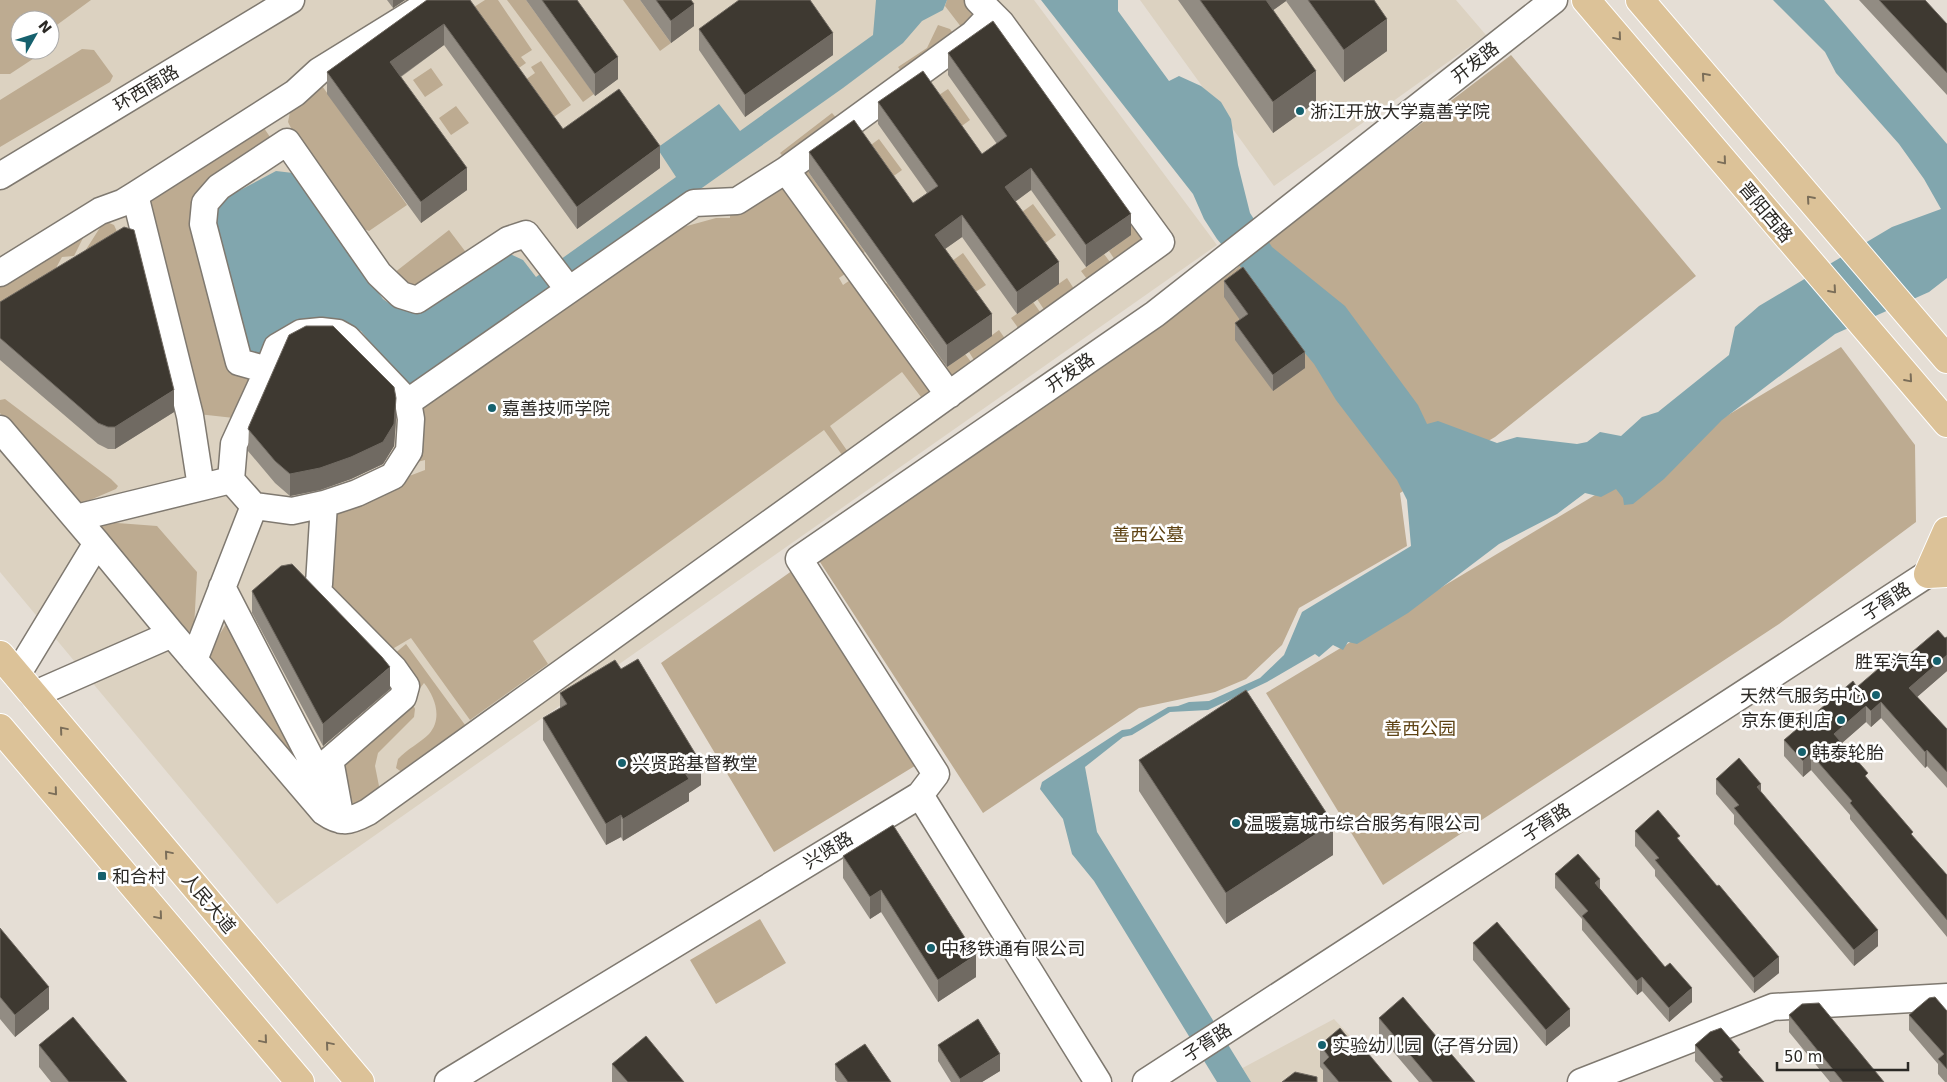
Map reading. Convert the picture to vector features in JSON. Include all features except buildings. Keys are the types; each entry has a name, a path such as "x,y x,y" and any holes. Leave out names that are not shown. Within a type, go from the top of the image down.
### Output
{"main road":[{"name":"晋阳西路","path":"1586,0 1947,424"},
{"path":"1640,0 1947,359"},
{"path":"1941,569 1947,531"},
{"name":"人民大道","path":"17,675 360,1082"},
{"path":"0,728 300,1082"}],"street":[{"name":"环西南路","path":"0,176 291,0"},
{"path":"0,273 100,211 122,203 135,195 295,93 319,70 434,0"},
{"name":"开发路","path":"920,795 936,774 799,559 1155,314 1554,0"},
{"path":"0,429 311,798 324,812 335,820 356,818 368,812 1161,242 1001,22 985,7 973,34 786,170 736,201 694,203 408,402"},
{"path":"268,370 239,362 203,224 205,203 219,187 287,142 380,274 400,295 417,300 508,240 526,234 568,290"},
{"path":"786,170 949,395"},
{"path":"135,195 190,416 201,487"},
{"path":"321,330 338,333 347,338 408,402 411,419 409,450 393,476 357,493 324,504 292,511 254,506 231,480 234,444 277,347 301,333 321,330"},
{"path":"76,518 231,480"},
{"path":"324,504 319,584 314,588 394,669 406,686 402,698 330,760 341,820"},
{"path":"194,660 254,506"},
{"path":"17,675 97,542"},
{"name":"子胥路","path":"1146,1082 1941,569"},
{"path":"222,587 316,764 341,820"},
{"path":"17,675 172,634"},
{"path":"920,795 1098,1082"},
{"name":"兴贤路","path":"448,1082 920,795"},
{"path":"1581,1082 1773,1007 1947,997"}],"shaded area":[{"name":"嘉善技师学院","path":"0,0 1034,0 1217,245 277,904 0,572"},
{"name":"浙江开放大学嘉善学院","path":"1140,0 1456,0 1486,35 1274,186"},
{"name":"实验幼儿园（子胥分园）","path":"1334,1019 1393,1082 1243,1082 1237,1071"}],"green space":[{"path":"0,0 91,0 60,23 60,10 10,10 10,60 31,60 10,74 0,74"},
{"path":"485,0 498,0 532,50 521,57 526,63 516,70 474,7"},
{"path":"507,0 526,0 594,94 583,102"},
{"path":"623,0 640,0 671,43 660,51"},
{"path":"947,0 966,0 969,4 972,16 965,32 945,6"},
{"path":"938,25 950,29 957,39 904,75 898,67 927,48"},
{"path":"82,49 94,50 113,76 110,82 0,147 0,100"},
{"name":"善西公墓","path":"1511,55 1696,276 1495,437 1400,493 1407,546 1299,608 1282,645 1246,679 1215,692 1139,708 983,813 818,559 1236,269 1275,235"},
{"path":"541,61 571,105 551,119 525,80 535,73 531,67"},
{"path":"431,68 443,85 425,97 413,80"},
{"path":"320,83 407,205 369,231 364,229 294,134 288,122 290,112"},
{"path":"948,89 970,120 959,128 936,97"},
{"path":"456,106 469,123 451,135 439,118"},
{"path":"832,113 839,121 787,161 780,153"},
{"path":"264,128 276,146 215,185 262,372 243,419 198,414 146,204 154,195"},
{"path":"879,139 902,170 891,178 868,147"},
{"path":"809,157 809,173 865,252 855,259 804,186 803,165"},
{"path":"784,186 851,270 839,278 843,285 856,276 933,392 845,459 824,430 533,641 548,664 470,720 411,638 389,651 321,590 328,507 425,470 425,460 417,462 412,409 676,229 716,218 730,218 730,209","holes":["902,372 921,397 848,452 830,426"]},
{"path":"1033,204 1056,235 1044,244 1022,212"},
{"path":"1133,220 1144,234 1142,244 1117,263 1109,251 1130,235 1124,227"},
{"path":"107,222 114,225 120,238 80,259 101,226"},
{"path":"449,230 468,255 415,294 394,273"},
{"path":"86,232 74,256 62,257 56,268 63,272 0,316 0,283"},
{"path":"963,253 986,285 974,293 952,261"},
{"path":"1104,254 1113,266 1090,283 1081,271"},
{"path":"1067,278 1076,292 1047,314 1037,299"},
{"path":"887,283 947,367 965,354 975,367 954,380 879,289"},
{"path":"1033,302 1043,316 1021,332 1011,318"},
{"path":"999,330 1006,340 977,365 969,352"},
{"name":"善西公园","path":"1841,347 1915,445 1916,522 1779,624 1383,885 1266,693"},
{"path":"5,399 111,479 118,486 116,489 83,503 76,504 0,413 0,400"},
{"path":"104,522 157,526 197,572 194,629 187,632 99,530"},
{"path":"796,568 918,764 774,852 661,663"},
{"path":"226,624 229,624 297,752 289,755 209,662 208,653"},
{"path":"406,644 468,729 403,773 396,768 398,759 429,734 436,721 434,701 424,683 411,700 415,709 414,717 378,753 375,766 379,786 378,791 355,809 339,770 404,703 393,655"},
{"path":"760,919 786,963 716,1004 690,960"}],"water":[{"path":"876,0 947,0 943,10 922,21 903,43 843,88 418,389 396,375 361,331 334,319 287,326 267,340 259,355 248,357 216,226 215,210 229,196 276,171 293,173 383,299 393,306 404,309 508,253 523,260 536,277 676,177 657,148 719,104 740,131 873,35"},
{"path":"1041,0 1118,0 1118,11 1169,81 1179,76 1201,86 1221,102 1231,119 1238,165 1250,213 1272,247 1345,306 1418,405 1427,424 1438,421 1497,443 1517,437 1577,444 1587,442 1600,432 1621,436 1642,417 1658,412 1729,355 1735,327 1759,306 1892,227 1941,209 1924,179 1899,144 1836,73 1825,52 1773,0 1824,0 1947,144 1947,278 1929,292 1835,334 1722,420 1664,479 1633,504 1624,505 1623,498 1616,489 1601,497 1585,493 1557,514 1499,544 1408,613 1357,644 1348,642 1343,650 1333,645 1319,657 1315,654 1267,682 1208,710 1170,712 1132,735 1123,737 1085,767 1097,832 1251,1082 1217,1082 1094,881 1072,854 1063,819 1040,789 1042,782 1122,730 1130,729 1168,707 1189,702 1209,701 1260,678 1284,655 1302,612 1411,546 1407,500 1397,480 1336,400 1314,364 1275,317 1244,271 1217,239 1204,219 1193,194"}],"place":[{"name":"浙江开放大学嘉善学院","path":"1300,111"},
{"name":"嘉善技师学院","path":"492,408"},
{"name":"胜军汽车","path":"1937,661"},
{"name":"天然气服务中心","path":"1876,695"},
{"name":"京东便利店","path":"1841,720"},
{"name":"韩泰轮胎","path":"1802,752"},
{"name":"兴贤路基督教堂","path":"622,763"},
{"name":"温暖嘉城市综合服务有限公司","path":"1236,823"},
{"name":"和合村","path":"102,876"},
{"name":"中移铁通有限公司","path":"931,948"},
{"name":"实验幼儿园（子胥分园）","path":"1322,1045"}]}
